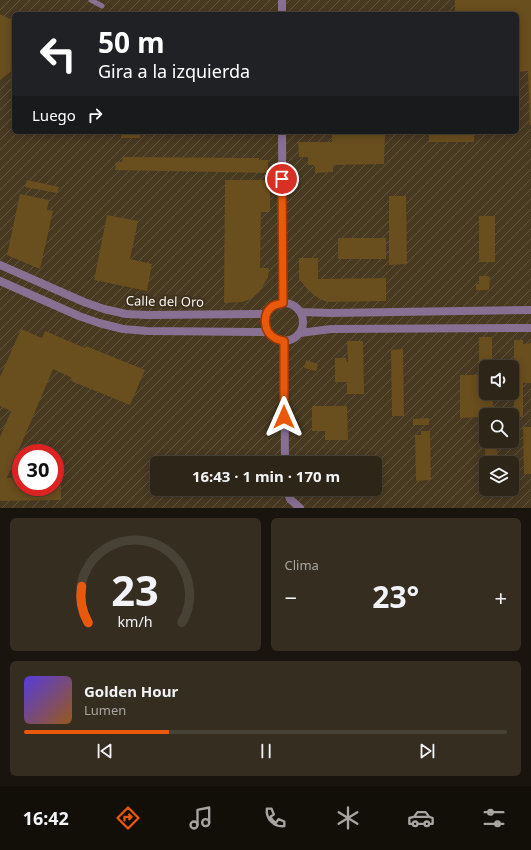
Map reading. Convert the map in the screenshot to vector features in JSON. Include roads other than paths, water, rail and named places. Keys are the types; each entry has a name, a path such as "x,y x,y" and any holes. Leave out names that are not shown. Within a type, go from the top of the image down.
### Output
{"street":[{"path":"282,0 282,12"},
{"path":"282,134 283,303"},
{"name":"Calle del Oro","path":"0,265 84,302 104,309 126,314 267,314"},
{"path":"0,281 86,318 123,329 268,332"},
{"path":"300,333 303,322 301,312 293,305 283,303 273,306 267,314 265,323 268,332 275,338 284,341 293,339 300,333 331,329 531,328"},
{"path":"301,312 331,313 531,310"},
{"path":"284,341 285,456"},
{"path":"289,496 300,508"}],"lane":[{"path":"91,0 102,6"}]}
